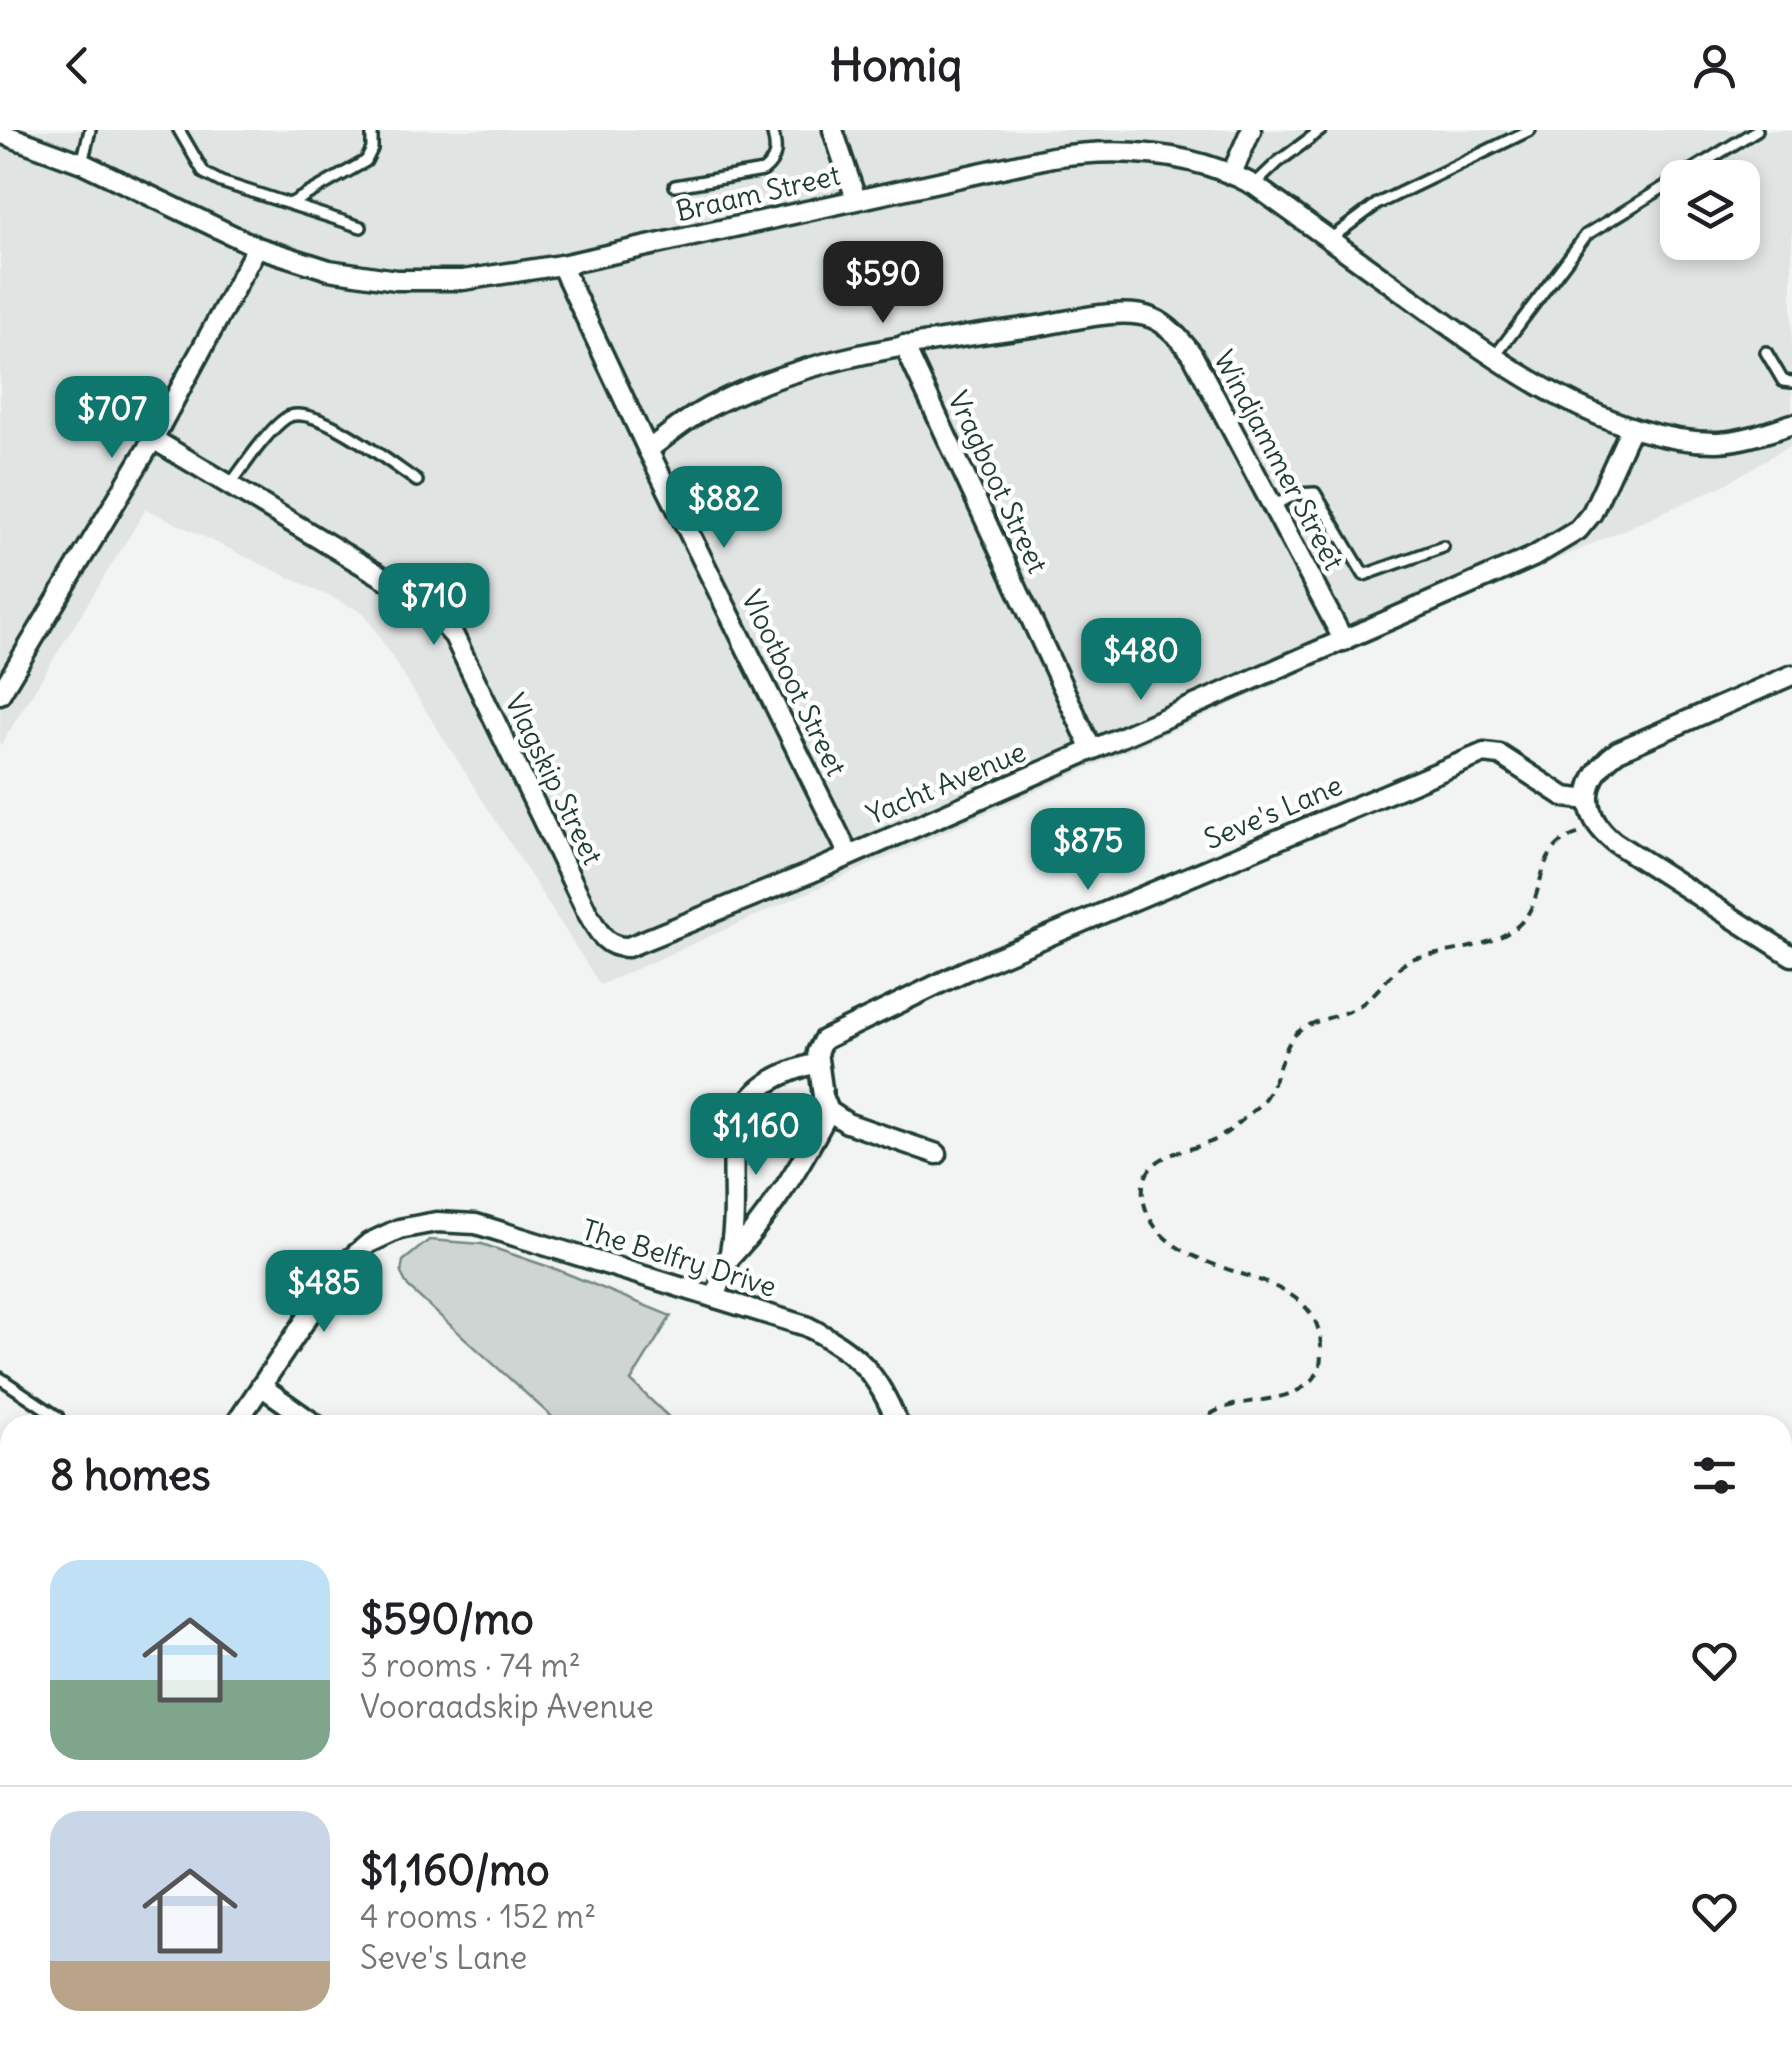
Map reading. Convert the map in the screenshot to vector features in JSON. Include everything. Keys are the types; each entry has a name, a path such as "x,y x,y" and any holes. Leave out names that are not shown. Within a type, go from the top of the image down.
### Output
{"street":[{"path":"833,130 856,199"},
{"path":"1232,173 1251,130"},
{"name":"Braam Street","path":"0,133 82,164 257,246 329,270 396,280 462,280 561,265 1087,152 1159,154 1232,173 1254,185 1493,358 1550,391 1631,428 1667,437 1719,442 1758,436 1792,424"},
{"path":"0,694 153,439 257,246"},
{"name":"Vlootboot Street","path":"561,265 848,856"},
{"name":"Windjammer Street","path":"904,345 1103,316 1151,317 1168,328 1192,354 1344,641"},
{"path":"648,450 719,402 810,369 904,345"},
{"name":"Vragboot Street","path":"904,345 1092,750"},
{"name":"Yacht Avenue","path":"608,944 628,948 848,856 1533,557 1578,530 1592,513 1631,428"},
{"name":"Vlagskip Street","path":"153,439 386,579 441,620 454,636 586,910 608,944"},
{"path":"1792,675 1618,750 1602,762 1588,800 1598,829 1792,956"},
{"name":"Seve's Lane","path":"818,1063 817,1052 823,1040 965,971 1484,753 1500,755 1565,796 1588,800"},
{"path":"715,1298 729,1259 738,1123 745,1104 760,1087 788,1070 818,1063 829,1110 847,1123 937,1154"},
{"path":"729,1259 765,1220 797,1172 829,1110"},
{"name":"The Belfry Drive","path":"261,1386 342,1266 369,1243 400,1229 436,1222 476,1224 806,1326 840,1344 873,1375 894,1415"},
{"path":"242,1415 261,1386 302,1415"}],"lane":[{"path":"82,164 90,130"},
{"path":"179,130 204,173 220,182 361,227"},
{"path":"290,204 366,161 372,149 372,130"},
{"path":"674,186 763,171 774,163 772,130"},
{"path":"1254,185 1321,130"},
{"path":"1330,239 1377,204 1530,130"},
{"path":"1493,358 1586,235 1757,130"},
{"path":"1766,352 1783,381 1792,382"},
{"path":"230,485 285,418 298,413 322,419 418,481"},
{"path":"1272,506 1296,494 1314,493 1364,575 1443,547"},
{"path":"0,1378 56,1415"}],"path":[{"path":"1210,1415 1221,1408 1268,1400 1306,1385 1321,1368 1321,1338 1299,1300 1265,1280 1211,1266 1173,1246 1154,1228 1142,1202 1150,1168 1168,1155 1215,1140 1256,1109 1268,1096 1292,1038 1313,1023 1353,1010 1371,998 1409,960 1474,946 1517,927 1532,906 1548,856 1565,837 1598,829"}],"shaded area":[{"path":"0,130 1792,130 1792,444 1722,486 600,985 364,613 146,509 0,746"},
{"path":"429,1240 482,1244 671,1316 631,1381 667,1415 550,1415 408,1287 401,1273 403,1261"}]}
